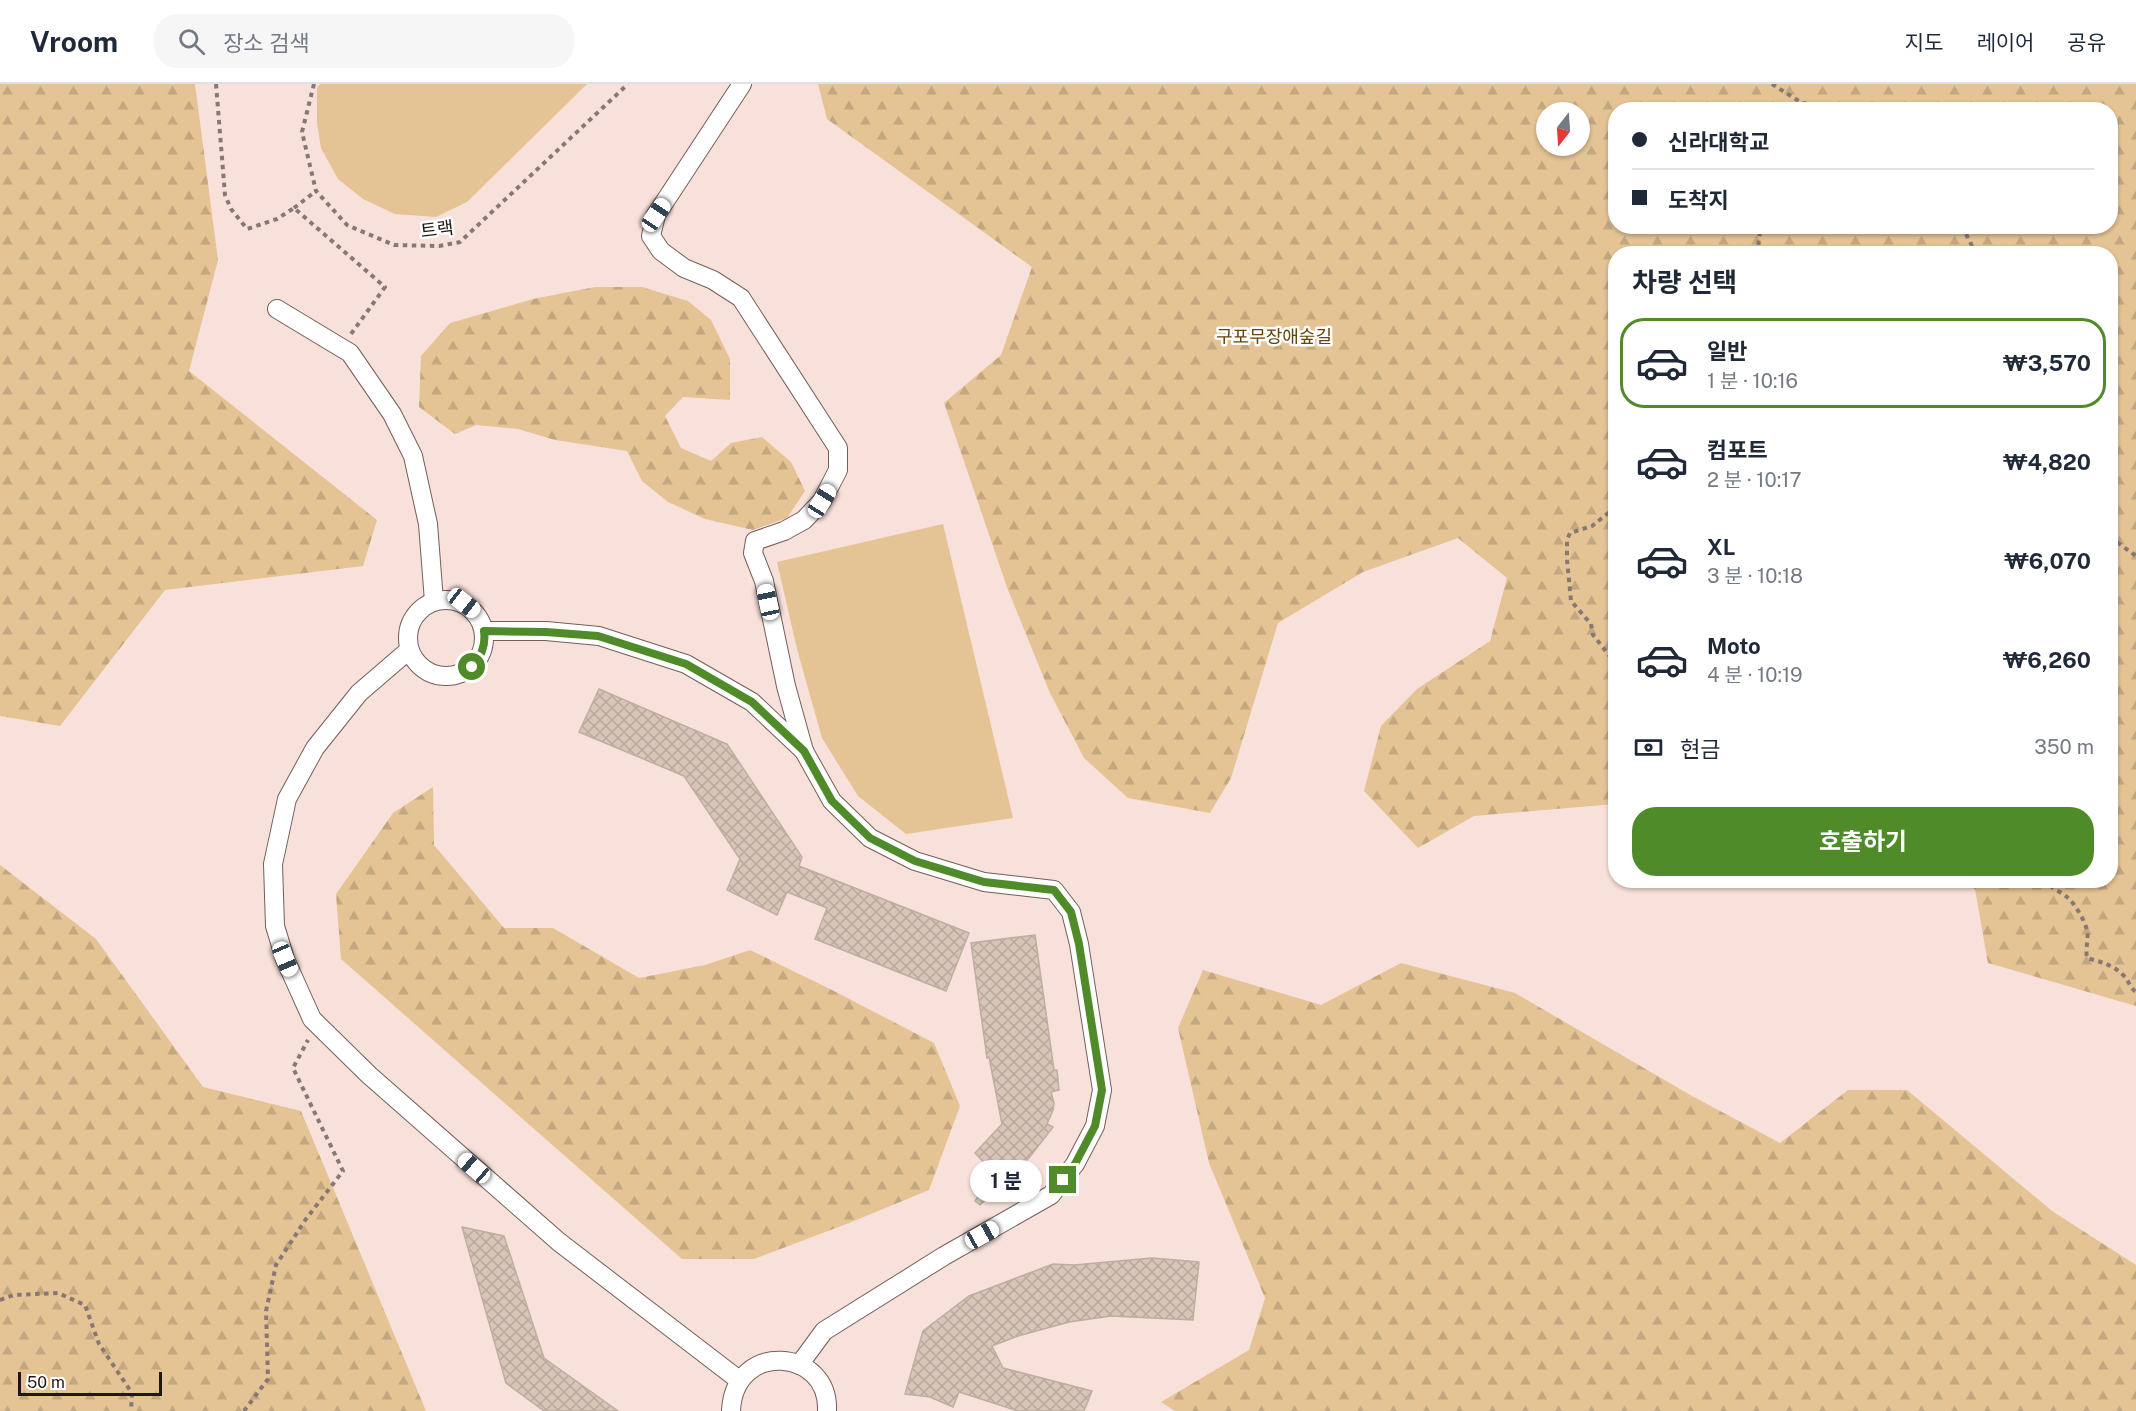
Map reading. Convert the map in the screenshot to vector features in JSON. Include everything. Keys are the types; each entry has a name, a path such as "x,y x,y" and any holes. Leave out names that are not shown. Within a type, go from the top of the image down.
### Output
{"street":[{"path":"742,84 656,215 651,236 661,251 684,268 713,279 741,298 837,448 838,470 822,501 804,520 784,531 755,542 753,554 764,581 786,686 804,751 832,801 870,838 915,861 984,882 1054,890 1071,912 1079,944 1102,1090 1095,1126 1075,1164 1051,1195 944,1256 824,1331 799,1365"},
{"path":"278,309 350,353 392,414 413,456 428,524 434,601"},
{"path":"449,599 464,603 475,613 484,631 485,641 481,655 472,667 459,675 443,676 429,672 417,663 409,650 407,635 411,621 421,609 434,601 449,599"},
{"path":"484,631 598,636 686,664 752,702 804,751"},
{"path":"409,650 359,693 315,747 288,800 273,864 275,926 285,959 312,1019 369,1075 559,1242 739,1380"},
{"path":"731,1411 731,1398 739,1380 753,1367 771,1360 790,1361 808,1369 821,1383 827,1401 827,1411"}],"path":[{"path":"216,84 225,195 231,209 247,229 277,219 316,191"},
{"name":"트랙","path":"314,84 302,132 316,191 347,225 394,245 439,246 460,242 628,84"},
{"path":"1772,84 1800,102"},
{"path":"294,208 385,287 341,347"},
{"path":"1608,513 1592,526 1570,533 1567,540 1571,601 1591,624 1593,635 1608,654"},
{"path":"2118,543 2136,556"},
{"path":"2052,888 2068,898 2080,915 2088,931 2087,958 2114,966 2136,992"},
{"path":"244,1411 268,1379 266,1311 276,1265 306,1219 343,1171 293,1068 317,1024"},
{"path":"0,1300 14,1295 58,1293 85,1305 99,1344 132,1393 131,1411"}],"green space":[{"path":"0,84 195,84 218,260 189,371 377,520 363,566 165,590 60,726 0,716"},
{"path":"320,84 587,84 467,202 436,217 395,214 363,199 338,179 321,148 317,123 317,88"},
{"name":"구포무장애숲길","path":"818,84 2136,84 2136,1006 1988,963 1975,889 1972,888 2118,888 2118,246 1608,246 1608,805 1474,816 1418,848 1364,791 1381,726 1417,689 1490,641 1507,578 1458,538 1363,572 1278,623 1231,778 1210,813 1128,798 1084,758 1050,693 1008,590 944,403 1001,355 1032,267 827,119"},
{"path":"595,287 642,287 688,301 711,320 730,359 730,400 683,397 665,416 681,448 711,461 731,443 762,437 791,462 805,491 787,518 753,530 705,519 668,502 642,481 627,451 555,440 518,429 476,425 455,434 419,407 421,356 450,323 533,299"},
{"path":"943,524 1013,818 906,834 858,796 822,738 797,649 777,562"},
{"path":"433,787 434,845 504,928 553,928 639,978 705,965 750,950 934,1043 960,1106 929,1190 754,1259 682,1259 341,959 336,894 393,813"},
{"path":"0,865 96,939 203,1087 301,1111 426,1411 0,1411"},
{"path":"1401,963 1515,993 1692,1096 1780,1143 1848,1090 1907,1090 2052,1211 2136,1265 2136,1411 1175,1411 1161,1402 1249,1350 1265,1298 1209,1163 1178,1028 1203,970 1321,1005"}],"building":[{"path":"599,689 727,744 802,857 799,866 969,933 946,991 815,939 827,908 787,892 777,915 727,890 740,859 684,776 579,732"},
{"path":"1035,935 1054,1070 1057,1070 1059,1090 1051,1092 1054,1103 1047,1124 1053,1127 1029,1158 980,1205 975,1201 994,1173 975,1153 1002,1124 989,1057 987,1058 971,943"},
{"path":"462,1227 504,1236 544,1358 618,1411 544,1411 506,1383"},
{"path":"1152,1258 1199,1262 1193,1320 1111,1316 1069,1322 1018,1336 992,1346 1003,1368 1092,1391 1084,1411 1018,1411 959,1392 953,1407 930,1397 905,1394 923,1331 969,1296 1053,1264 1074,1265"}],"route":[{"path":"472,667 481,655 485,641 484,631 598,636 686,664 752,702 804,751 832,801 870,838 915,861 984,882 1054,890 1071,912 1079,944 1102,1090 1095,1126 1075,1164 1063,1180"}]}
